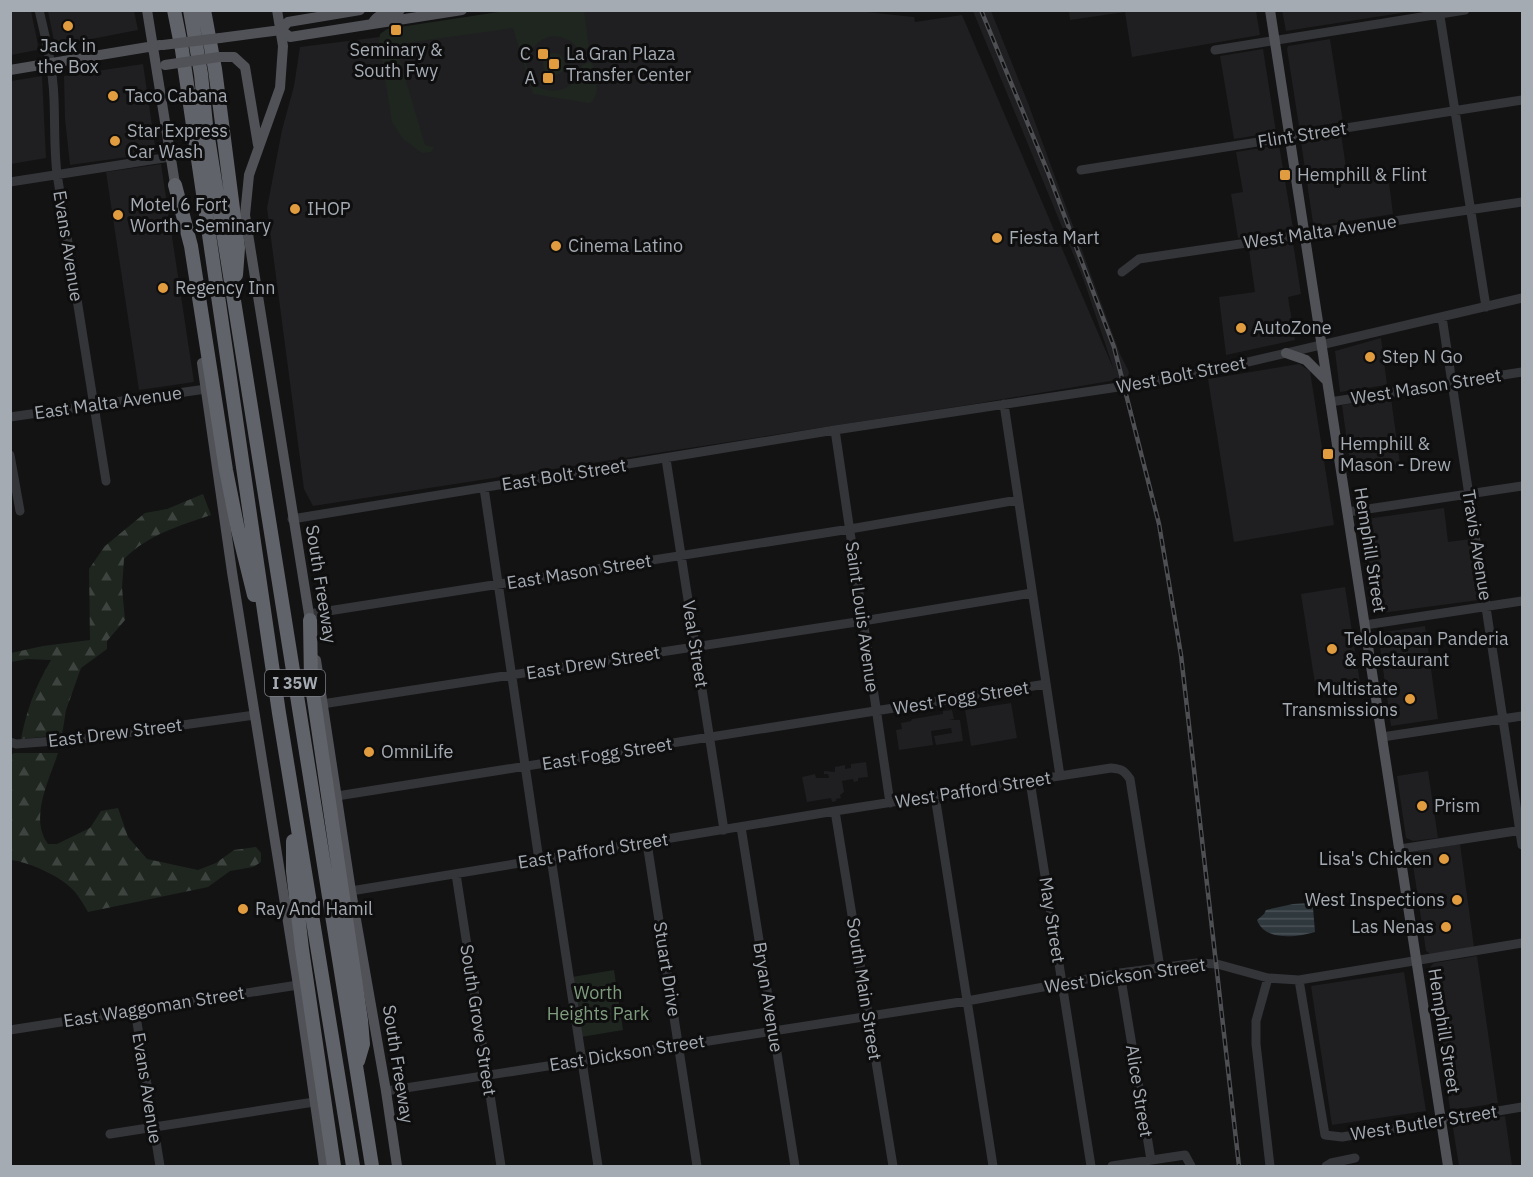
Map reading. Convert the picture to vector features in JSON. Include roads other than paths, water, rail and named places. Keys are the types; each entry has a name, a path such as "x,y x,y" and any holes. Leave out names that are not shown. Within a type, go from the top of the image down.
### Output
{"highway":[{"name":"I 35W","path":"174,10 182,50 274,678 353,1167"},
{"name":"I 35W","path":"190,10 201,74 206,125 372,1167"},
{"path":"204,10 215,69 238,248 234,301"},
{"path":"175,185 191,246 226,470 238,530 274,678"},
{"path":"309,617 314,698 361,1020 363,1044 357,1066"},
{"path":"292,791 293,871 334,1167"}],"main road":[{"path":"147,10 159,45 170,157 324,1167"},
{"path":"10,70 159,45 281,30 288,22 360,10"},
{"path":"372,24 374,19 381,15 400,10"},
{"path":"281,30 290,37 462,10"},
{"name":"Hemphill Street","path":"1269,10 1449,1167"},
{"name":"South Freeway","path":"277,11 283,46 280,88 249,175 245,215 351,891 397,1167"},
{"path":"161,65 234,57 245,67 258,145"},
{"path":"1286,353 1306,360 1327,381"}],"street":[{"name":"Evans Avenue","path":"39,10 54,98 54,149 57,174 106,481"},
{"path":"1215,50 1439,12 1465,10"},
{"path":"1439,12 1486,307"},
{"name":"Flint Street","path":"1081,170 1522,100"},
{"path":"10,182 170,157"},
{"name":"West Malta Avenue","path":"1122,272 1139,259 1522,202"},
{"name":"West Bolt Street","path":"835,430 1210,371 1522,298"},
{"name":"Travis Avenue","path":"1442,317 1522,845"},
{"name":"West Mason Street","path":"1330,402 1522,372"},
{"name":"East Malta Avenue","path":"10,417 206,389"},
{"path":"1004,404 1060,776"},
{"name":"East Bolt Street","path":"292,519 835,430"},
{"name":"Saint Louis Avenue","path":"835,430 890,803"},
{"path":"10,455 20,511"},
{"name":"Veal Street","path":"666,459 724,830"},
{"path":"1348,513 1522,486"},
{"path":"484,488 539,860"},
{"path":"850,529 1018,500"},
{"name":"East Mason Street","path":"309,617 498,584 850,529"},
{"name":"East Drew Street","path":"322,704 1032,593"},
{"path":"1365,625 1522,601"},
{"name":"West Fogg Street","path":"876,712 1046,684"},
{"name":"East Fogg Street","path":"337,796 876,712"},
{"name":"East Drew Street","path":"10,742 16,744 81,739 255,715"},
{"path":"1382,737 1522,716"},
{"name":"West Pafford Street","path":"835,812 1111,768 1120,769 1130,779 1160,968"},
{"name":"May Street","path":"1030,781 1091,1167"},
{"path":"935,796 993,1167"},
{"name":"East Pafford Street","path":"351,891 835,812"},
{"name":"South Main Street","path":"835,812 893,1167"},
{"name":"Bryan Avenue","path":"741,827 795,1167"},
{"path":"1400,849 1521,830"},
{"name":"Stuart Drive","path":"647,843 697,1167"},
{"path":"551,858 598,1167"},
{"name":"South Grove Street","path":"456,874 501,1167"},
{"name":"West Dickson Street","path":"868,1015 967,1001 1120,973 1197,963 1216,964 1268,978 1299,980 1522,943"},
{"name":"Alice Street","path":"1120,973 1151,1160 1185,1155 1191,1167"},
{"path":"1268,978 1256,1022 1256,1044 1270,1167"},
{"name":"West Butler Street","path":"1299,980 1326,1135 1342,1137 1522,1107"},
{"name":"East Waggoman Street","path":"10,1030 298,985"},
{"name":"Evans Avenue","path":"135,1010 160,1167"},
{"name":"East Dickson Street","path":"386,1091 868,1015"},
{"path":"110,1134 314,1102"},
{"path":"1326,1167 1331,1163 1355,1158"},
{"path":"1112,1167 1151,1160"}],"railway":[{"path":"981,10 1049,175 1114,347 1159,524 1181,655 1239,1166"}],"place":[{"name":"Jack in the Box","path":"68,26"},
{"name":"Seminary & South Fwy","path":"396,30"},
{"name":"C","path":"543,54"},
{"name":"La Gran Plaza Transfer Center","path":"554,64"},
{"name":"A","path":"548,78"},
{"name":"Taco Cabana","path":"113,96"},
{"name":"Star Express Car Wash","path":"115,141"},
{"name":"Hemphill & Flint","path":"1285,175"},
{"name":"IHOP","path":"295,209"},
{"name":"Motel 6 Fort Worth - Seminary","path":"118,215"},
{"name":"Fiesta Mart","path":"997,238"},
{"name":"Cinema Latino","path":"556,246"},
{"name":"Regency Inn","path":"163,288"},
{"name":"AutoZone","path":"1241,328"},
{"name":"Step N Go","path":"1370,357"},
{"name":"Hemphill & Mason - Drew","path":"1328,454"},
{"name":"Teloloapan Panderia & Restaurant","path":"1332,649"},
{"name":"Multistate Transmissions","path":"1410,699"},
{"name":"OmniLife","path":"369,752"},
{"name":"Prism","path":"1422,806"},
{"name":"Lisa's Chicken","path":"1444,859"},
{"name":"West Inspections","path":"1457,900"},
{"name":"Ray And Hamil","path":"243,909"},
{"name":"Las Nenas","path":"1446,927"}],"park label":[{"name":"Worth Heights Park","path":"598,1003"}]}
